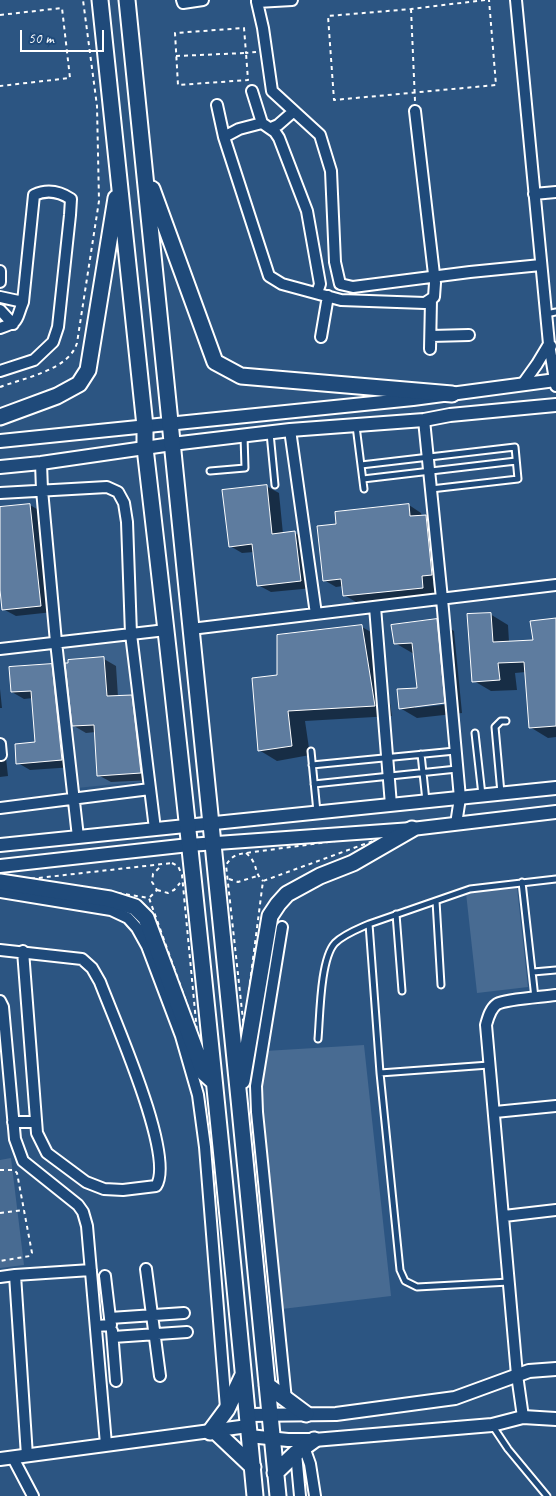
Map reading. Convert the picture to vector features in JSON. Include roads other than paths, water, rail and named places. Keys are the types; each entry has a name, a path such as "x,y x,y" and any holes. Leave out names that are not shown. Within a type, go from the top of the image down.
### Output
{"main road":[{"path":"100,0 145,426 145,448 214,1082 255,1496"},
{"path":"127,0 278,1496"},
{"path":"144,169 215,362 241,376 452,394"},
{"path":"0,417 57,396 79,384 88,370 119,180"},
{"path":"239,1099 270,916 287,894 353,863 412,829"},
{"path":"0,882 110,899 135,907 146,918 204,1073 214,1082"},
{"path":"244,1375 213,1432 252,1467"},
{"path":"267,1385 306,1414"},
{"path":"275,1473 305,1447"}],"street":[{"path":"182,0 183,3 203,0"},
{"path":"292,0 257,1 272,91 320,135 331,171 335,262 340,284 353,286 541,265"},
{"path":"0,441 556,382 551,313 541,265 516,0"},
{"path":"252,91 266,126 279,138 307,211 320,284 318,293"},
{"path":"217,105 224,137 269,276 282,284 341,300 425,303 431,300 435,294 415,111"},
{"path":"224,137 240,129 278,125 294,111"},
{"path":"0,328 13,324 18,319 23,302 34,195 48,191 63,193 71,200 70,215 58,326 53,342 34,360 0,371"},
{"path":"534,194 556,192"},
{"path":"0,271 0,282"},
{"path":"321,337 328,296"},
{"path":"0,298 23,302"},
{"path":"430,349 431,300"},
{"path":"0,310 13,324"},
{"path":"431,336 469,335"},
{"path":"522,385 552,347"},
{"path":"0,467 290,430 424,420 556,405"},
{"path":"424,420 460,798 456,824"},
{"path":"290,430 316,614"},
{"path":"42,463 42,490 56,642 78,837"},
{"path":"0,493 107,488 118,492 124,503 127,522 131,634 155,829"},
{"path":"191,629 556,585"},
{"path":"375,607 390,805"},
{"path":"0,649 166,630"},
{"path":"0,744 2,755"},
{"path":"0,845 556,788"},
{"path":"0,808 150,789"},
{"path":"0,866 189,845 412,829 556,812"},
{"path":"0,892 112,910 128,918 137,928 146,946 181,1036 198,1095 226,1408"},
{"path":"282,927 256,1086 286,1400"},
{"path":"0,950 22,951 73,957 82,959 92,968 100,982 143,1093 156,1139 161,1171 160,1180 156,1186 123,1190 104,1189 86,1182 47,1153 37,1134 22,951"},
{"path":"523,1417 517,1375 486,1025 492,1010 497,1004 556,996"},
{"path":"0,1000 4,1007 15,1139 23,1161 78,1205 83,1212 87,1226 106,1444"},
{"path":"495,1112 556,1106"},
{"path":"13,1122 36,1122"},
{"path":"504,1216 556,1210"},
{"path":"146,1269 160,1376"},
{"path":"0,1276 91,1270"},
{"path":"16,1275 27,1456"},
{"path":"105,1276 110,1321 114,1337 116,1381"},
{"path":"96,1326 110,1321 184,1313"},
{"path":"114,1337 187,1332"},
{"path":"32,1496 6,1458 213,1432 248,1426 270,1415 336,1414 455,1398 529,1371 556,1369"},
{"path":"248,1426 272,1438 305,1447 492,1425 523,1417 556,1419"},
{"path":"300,1496 305,1447"},
{"path":"305,1447 315,1496"}],"lane":[{"path":"356,425 364,489"},
{"path":"270,433 276,485"},
{"path":"210,471 245,468 244,436"},
{"path":"361,465 515,447 518,479 431,489"},
{"path":"363,478 516,461"},
{"path":"501,794 495,727 501,721 506,721"},
{"path":"475,733 482,796"},
{"path":"311,751 317,813"},
{"path":"312,765 386,756 456,751"},
{"path":"422,754 426,801"},
{"path":"314,784 457,770"},
{"path":"318,1039 324,972 328,955 333,944 342,937 369,924 470,889 556,878"},
{"path":"522,882 535,998"},
{"path":"436,901 441,985"},
{"path":"396,914 402,991"},
{"path":"369,924 380,1073 400,1270 406,1281 417,1287 509,1282"},
{"path":"532,972 556,970"},
{"path":"380,1073 490,1064"},
{"path":"492,1425 508,1449 547,1496"}]}
